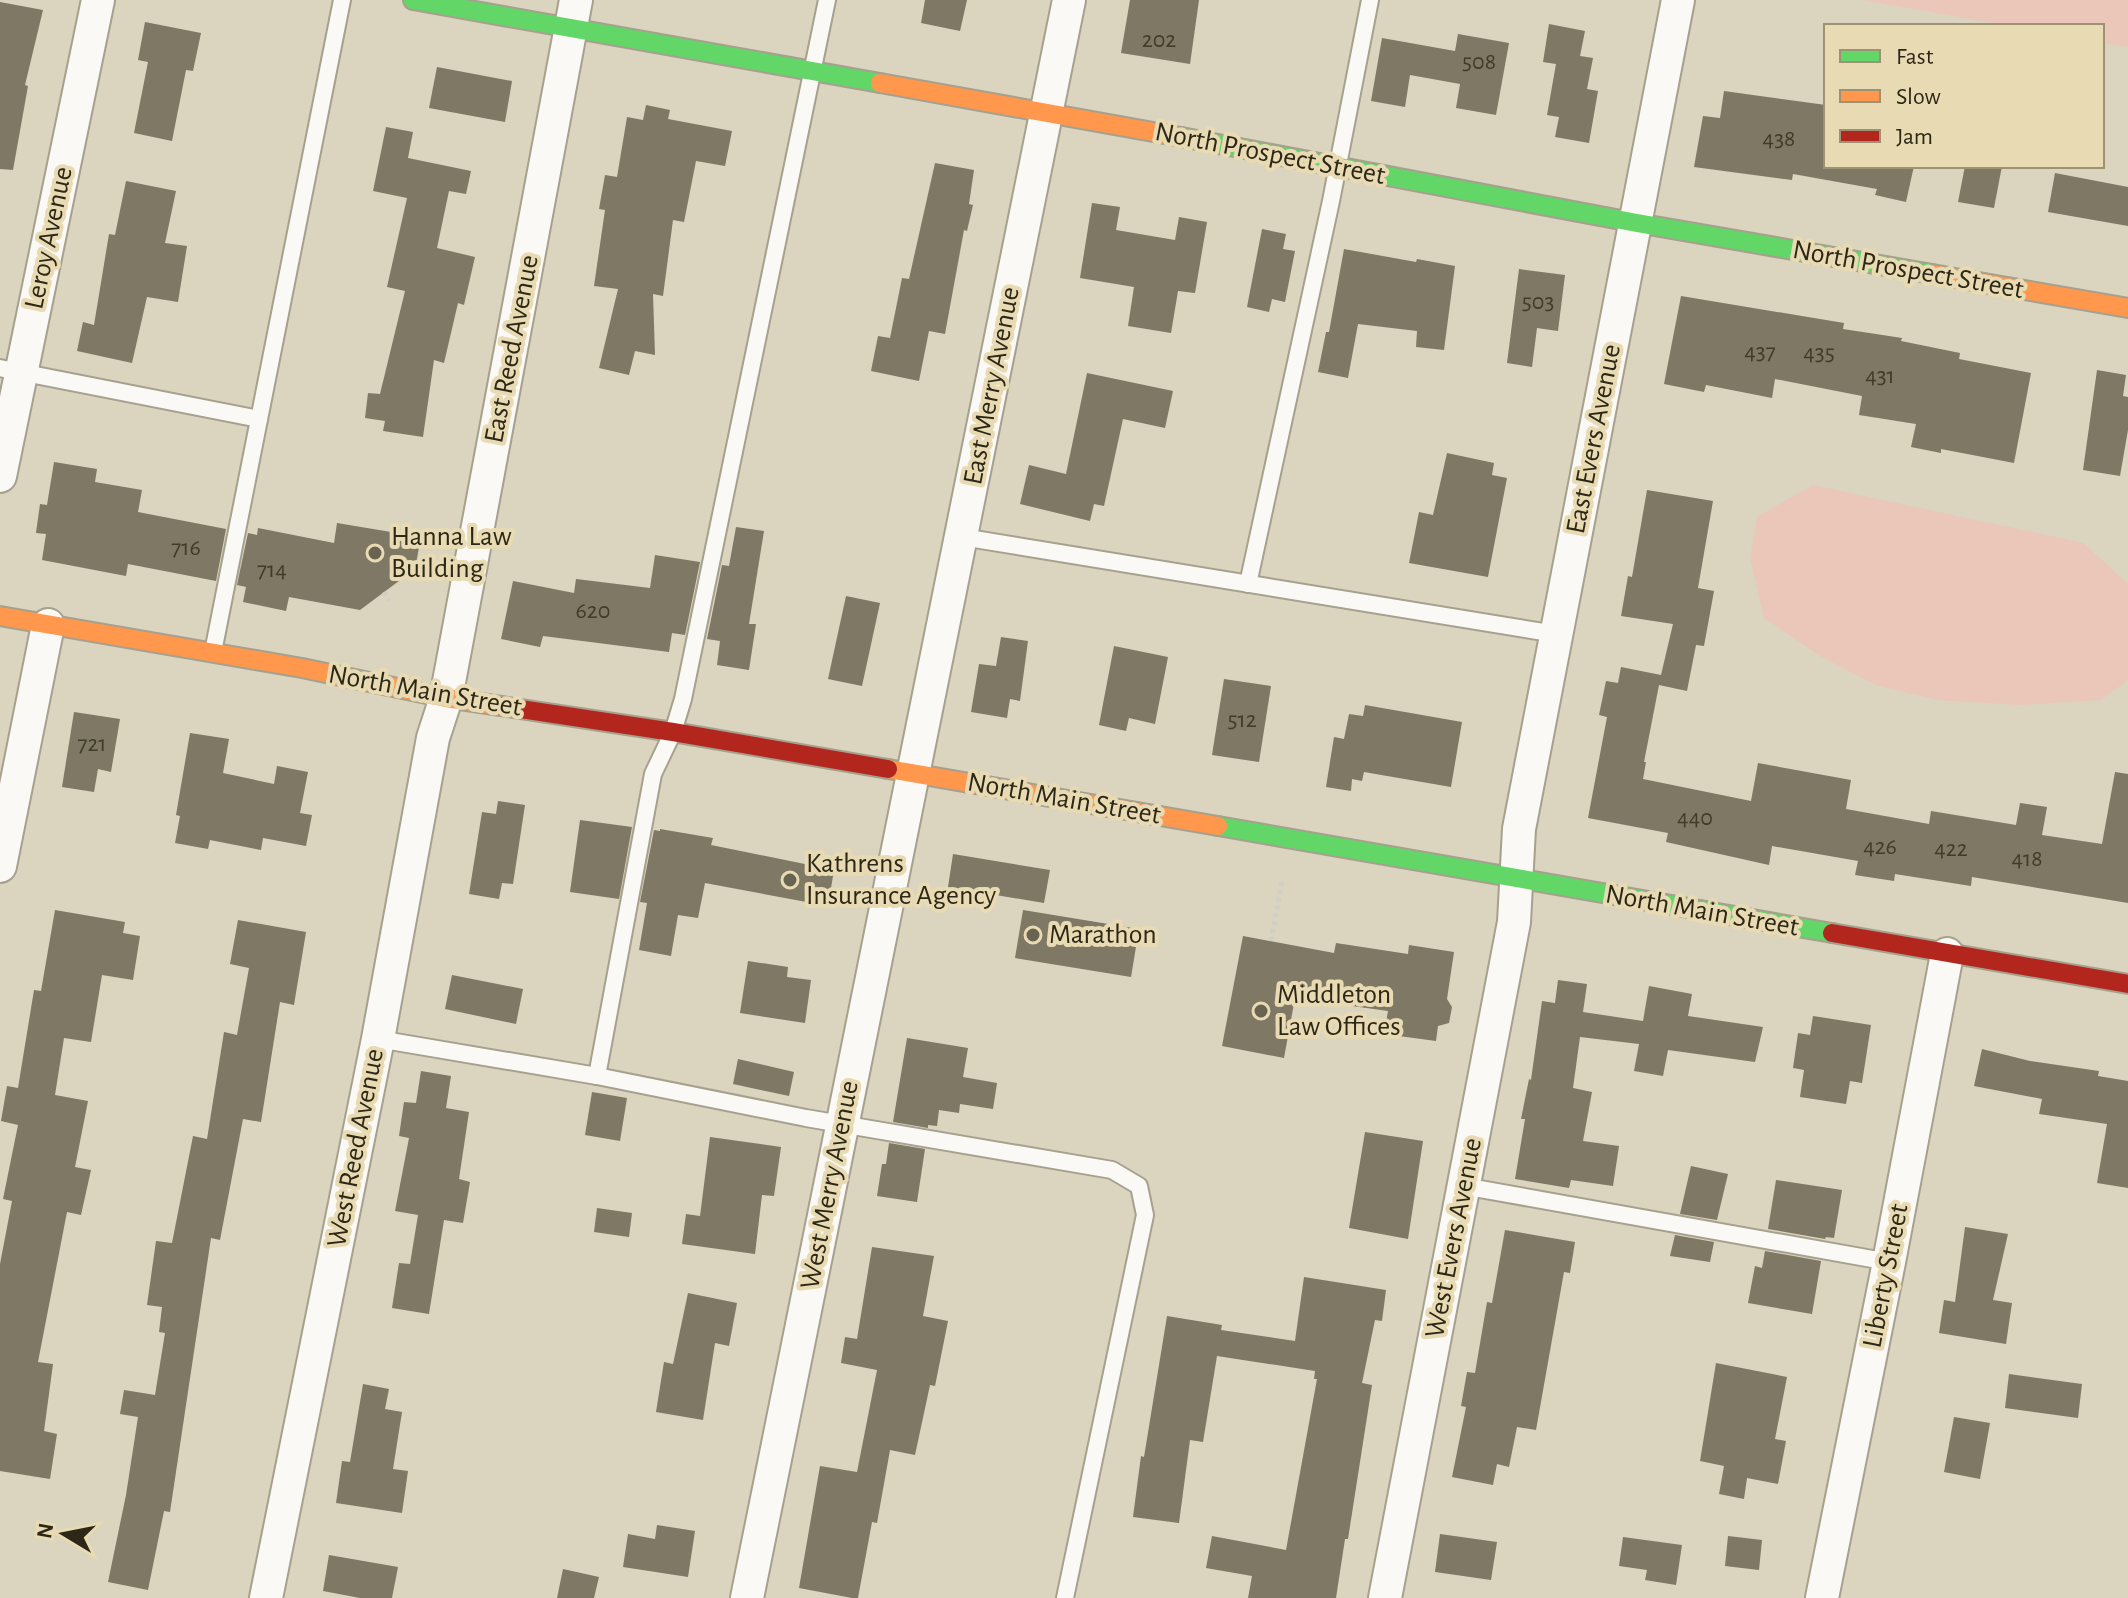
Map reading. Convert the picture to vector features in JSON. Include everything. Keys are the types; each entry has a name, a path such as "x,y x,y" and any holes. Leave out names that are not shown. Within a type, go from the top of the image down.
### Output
{"main road":[{"name":"North Prospect Street","path":"413,0 573,14 814,72 1046,112 1637,223 2128,308"},
{"name":"North Main Street","path":"0,616 302,668 446,698 915,773 2128,984"}],"street":[{"name":"Leroy Avenue","path":"0,476 11,370 98,0"},
{"name":"East Merry Avenue","path":"915,773 1069,0"},
{"name":"East Evers Avenue","path":"1516,878 1519,829 1678,0"},
{"name":"East Reed Avenue","path":"446,698 573,14"},
{"path":"0,866 48,625"},
{"name":"West Reed Avenue","path":"266,1598 378,1039 433,738 446,698"},
{"name":"West Merry Avenue","path":"747,1598 915,773"},
{"name":"West Evers Avenue","path":"1385,1598 1514,922 1516,878"},
{"name":"Liberty Street","path":"1822,1598 1947,954"}],"lane":[{"path":"213,653 342,0"},
{"path":"597,1076 653,774 673,732 683,699 827,0"},
{"path":"1248,584 1338,166 1370,0"},
{"path":"11,370 259,419"},
{"path":"962,537 1556,634"},
{"path":"378,1039 1112,1170 1139,1186 1145,1215 1065,1598"},
{"path":"1463,1186 1889,1262"}],"path":[{"path":"384,592 389,601"},
{"path":"1271,941 1282,881"}],"shaded area":[{"path":"1863,0 2128,0 2128,47 2104,43 2104,24 1998,24"},
{"path":"1813,485 2083,543 2128,584 2128,680 2101,700 2020,705 1937,700 1876,685 1822,657 1764,618 1750,559 1757,517"}],"building":[{"path":"925,0 967,0 960,31 921,23"},
{"path":"1130,0 1199,0 1190,64 1121,53"},
{"path":"0,2 43,10 25,85 28,86 13,170 0,169"},
{"path":"145,22 201,33 193,71 186,70 172,141 134,133 148,62 138,60"},
{"path":"1549,24 1585,31 1580,56 1593,58 1587,89 1598,91 1589,143 1555,137 1559,117 1547,115 1556,64 1543,62"},
{"path":"1458,34 1509,43 1496,115 1456,108 1460,84 1410,75 1405,107 1371,101 1382,38 1455,51"},
{"path":"437,67 512,81 505,122 429,108"},
{"path":"1724,91 1824,105 1824,168 1914,168 1906,202 1875,195 1877,189 1793,174 1792,180 1694,167 1703,116 1720,118"},
{"path":"646,105 670,110 668,119 732,131 725,166 696,161 684,222 673,220 663,296 653,294 655,355 635,351 629,375 599,368 618,289 594,286 605,210 599,209 605,175 617,177 627,117 643,120"},
{"path":"386,127 413,132 408,158 471,171 466,194 449,191 437,248 475,257 464,305 458,303 444,363 434,360 423,437 383,431 385,421 365,418 368,393 380,394 405,291 387,287 407,198 373,191"},
{"path":"935,163 974,170 969,204 973,205 967,231 964,230 945,334 929,331 919,381 871,371 878,336 890,338 902,278 909,279"},
{"path":"1965,168 2002,168 1994,208 1958,202"},
{"path":"2055,173 2128,187 2128,226 2048,212"},
{"path":"126,181 176,191 165,243 187,246 178,302 147,297 132,363 77,351 83,322 94,325 109,234 115,235"},
{"path":"1092,203 1120,207 1116,230 1175,240 1179,217 1207,222 1195,293 1178,291 1171,333 1128,326 1134,287 1080,278"},
{"path":"1262,229 1286,234 1283,249 1295,251 1285,302 1272,299 1269,312 1247,307"},
{"path":"1344,249 1455,266 1444,350 1416,347 1417,331 1358,324 1348,378 1318,372 1326,332 1329,332"},
{"path":"1519,269 1565,275 1558,331 1537,328 1532,367 1507,363"},
{"path":"1681,296 1844,323 1843,329 1902,338 1901,341 1960,353 1959,359 2031,373 2014,463 1941,449 1941,453 1911,447 1916,424 1859,415 1862,396 1775,379 1772,398 1706,385 1704,392 1664,384"},
{"path":"2097,370 2126,375 2123,396 2128,397 2128,430 2120,476 2083,470"},
{"path":"1087,373 1173,391 1165,428 1123,419 1104,506 1094,504 1090,521 1020,504 1029,465 1066,474"},
{"path":"1447,453 1494,463 1492,475 1507,478 1488,577 1409,563 1419,512 1433,515"},
{"path":"54,462 97,469 95,482 142,490 138,512 226,529 216,581 128,564 126,576 42,560 46,534 36,533 40,504 47,505"},
{"path":"1647,490 1713,501 1698,588 1714,591 1704,646 1696,645 1687,691 1659,685 1643,779 1751,801 1758,763 1851,780 1846,809 1929,824 1931,811 2016,825 2020,803 2047,807 2042,835 2102,844 2115,772 2128,774 2128,903 1972,877 1971,886 1895,874 1894,881 1855,875 1858,861 1772,846 1769,865 1666,842 1668,833 1588,818 1607,717 1599,715 1606,681 1618,683 1621,667 1661,675 1673,624 1621,616 1628,576 1632,577"},
{"path":"337,523 421,537 415,569 360,610 289,597 286,611 243,602 246,587 237,585 248,533 257,535 258,528 334,543"},
{"path":"736,527 764,531 749,624 756,624 749,670 717,665 720,641 707,639 722,565 729,566"},
{"path":"655,555 700,562 685,635 672,633 669,652 543,636 540,647 501,639 513,581 574,593 576,579 650,588"},
{"path":"846,596 880,603 862,686 828,679"},
{"path":"1001,637 1028,641 1020,701 1010,699 1007,718 971,712 979,664 996,666"},
{"path":"1114,646 1168,657 1155,724 1129,718 1126,731 1099,725"},
{"path":"1224,679 1271,686 1259,762 1212,755"},
{"path":"1365,705 1462,722 1451,787 1364,772 1362,781 1352,779 1351,791 1326,787 1334,737 1344,739 1349,714 1363,716"},
{"path":"74,712 120,719 111,772 98,769 94,792 62,787"},
{"path":"190,733 229,739 223,773 274,784 277,766 308,772 300,813 312,815 306,846 263,838 261,850 210,840 208,849 175,843 180,816 176,815"},
{"path":"498,801 525,805 513,884 502,883 499,899 469,894 482,812 496,814"},
{"path":"580,820 632,827 619,899 570,892"},
{"path":"654,830 713,838 711,845 834,870 828,906 705,883 698,918 678,915 671,956 639,950 647,903 640,902"},
{"name":"Marathon","path":"953,854 1050,870 1044,903 948,887"},
{"path":"55,910 125,922 123,933 140,936 133,980 102,975 91,1042 64,1038 55,1095 88,1101 75,1167 91,1170 81,1215 67,1212 38,1362 53,1364 44,1431 57,1434 50,1479 0,1471 0,1264 12,1201 3,1199 18,1125 1,1121 7,1086 18,1088 34,990 41,991"},
{"path":"1023,910 1139,929 1131,977 1015,958"},
{"path":"238,920 306,932 294,1005 280,1002 261,1122 243,1119 220,1240 211,1238 170,1512 164,1511 148,1590 108,1582 138,1417 120,1414 124,1390 155,1395 165,1333 159,1332 162,1307 147,1305 156,1241 172,1243 193,1136 207,1139 224,1032 237,1035 249,968 230,964"},
{"path":"1243,936 1334,953 1336,943 1408,954 1409,945 1454,952 1447,999 1452,1007 1449,1023 1438,1026 1436,1041 1384,1034 1388,1011 1295,998 1284,1058 1222,1046"},
{"path":"748,961 788,967 787,977 811,980 805,1023 740,1013"},
{"path":"452,975 523,989 516,1024 445,1009"},
{"path":"1558,980 1587,984 1583,1012 1643,1021 1649,986 1692,994 1688,1016 1763,1027 1755,1062 1668,1050 1663,1076 1634,1071 1639,1044 1580,1037 1573,1088 1592,1092 1583,1141 1619,1146 1613,1186 1571,1180 1569,1188 1515,1179 1525,1119 1521,1119 1531,1080 1542,1001 1555,1003"},
{"path":"1813,1016 1871,1025 1862,1083 1850,1081 1846,1104 1800,1097 1804,1070 1793,1068 1798,1033 1810,1035"},
{"path":"907,1038 968,1048 963,1077 997,1083 993,1109 960,1104 959,1113 939,1110 937,1126 928,1125 928,1128 893,1122"},
{"path":"1982,1049 2030,1061 2099,1071 2098,1076 2128,1081 2128,1188 2097,1183 2107,1124 2039,1114 2042,1099 1974,1086"},
{"path":"738,1059 794,1072 789,1096 733,1084"},
{"path":"421,1071 451,1076 446,1108 469,1112 459,1179 470,1182 463,1223 444,1220 429,1314 392,1308 399,1263 410,1264 418,1215 395,1211 409,1138 399,1136 404,1102 416,1103"},
{"path":"592,1092 627,1098 620,1141 585,1135"},
{"path":"1365,1132 1423,1141 1408,1239 1349,1228"},
{"path":"710,1137 781,1147 774,1196 762,1195 755,1254 682,1244 686,1214 700,1216"},
{"path":"889,1143 925,1149 917,1202 877,1196"},
{"path":"1691,1166 1728,1174 1717,1220 1680,1214"},
{"path":"1776,1180 1842,1190 1834,1238 1768,1229"},
{"path":"597,1208 632,1213 629,1237 594,1232"},
{"path":"1965,1227 2008,1234 1993,1300 2012,1303 2006,1344 1939,1333 1944,1300 1955,1302"},
{"path":"1505,1230 1575,1242 1570,1273 1564,1272 1536,1430 1517,1427 1509,1467 1497,1464 1493,1485 1452,1477 1466,1407 1461,1406 1467,1372 1475,1373 1487,1302 1492,1303"},
{"path":"1675,1235 1714,1242 1710,1262 1670,1256"},
{"path":"872,1247 934,1256 923,1316 948,1321 935,1386 930,1385 915,1455 890,1450 877,1523 872,1522 858,1598 852,1598 799,1588 820,1466 857,1472 877,1370 841,1363 845,1337 857,1339"},
{"path":"1765,1251 1821,1261 1812,1314 1748,1303 1755,1266 1762,1268"},
{"path":"1304,1277 1386,1290 1382,1321 1375,1320 1362,1383 1372,1385 1348,1539 1345,1539 1336,1598 1248,1598 1252,1576 1206,1568 1212,1536 1286,1550 1317,1379 1314,1379 1315,1371 1217,1356 1203,1442 1190,1440 1179,1523 1133,1517 1141,1456 1144,1457 1167,1316 1222,1325 1221,1330 1295,1341"},
{"path":"688,1293 737,1303 729,1346 715,1343 703,1420 656,1412 664,1362 673,1364"},
{"path":"1716,1363 1787,1377 1775,1439 1786,1441 1778,1484 1747,1478 1744,1499 1719,1494 1724,1466 1700,1461"},
{"path":"2009,1374 2082,1384 2078,1418 2005,1408"},
{"path":"363,1384 389,1389 385,1409 402,1412 393,1469 408,1471 402,1513 336,1503 342,1461 350,1462"},
{"path":"1954,1417 1990,1423 1980,1479 1944,1472"},
{"path":"657,1525 695,1531 688,1577 623,1567 628,1534 655,1539"},
{"path":"1440,1534 1497,1542 1491,1580 1435,1572"},
{"path":"1728,1536 1762,1540 1759,1570 1725,1566"},
{"path":"1623,1537 1682,1545 1676,1585 1645,1580 1647,1570 1619,1566"},
{"path":"329,1555 398,1567 392,1598 360,1598 323,1591"},
{"path":"563,1569 599,1577 594,1598 557,1598"}],"traffic: fast":[{"path":"413,0 880,83"},
{"path":"1181,137 1637,223 1932,274"},
{"path":"1218,826 1832,933"}],"traffic: slow":[{"path":"880,83 1181,137"},
{"path":"1932,274 2128,308"},
{"path":"0,616 501,706"},
{"path":"888,769 1218,826"}],"traffic: jam":[{"path":"501,706 888,769"},
{"path":"1832,933 2128,984"}],"place":[{"name":"Hanna Law Building","path":"375,553"},
{"name":"Kathrens Insurance Agency","path":"790,880"},
{"name":"Marathon","path":"1033,935"},
{"name":"Middleton Law Offices","path":"1261,1011"}]}
